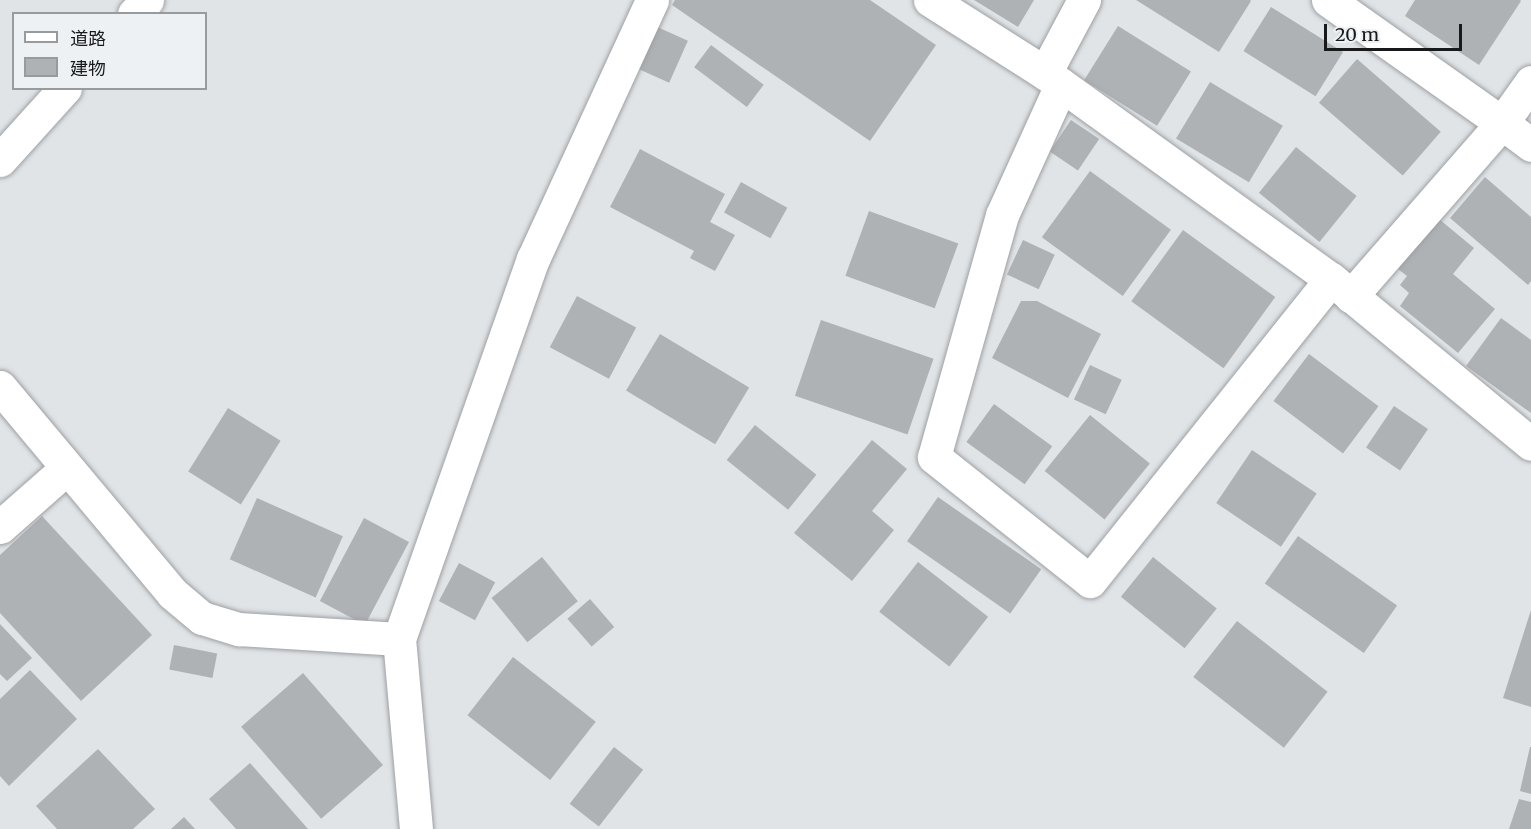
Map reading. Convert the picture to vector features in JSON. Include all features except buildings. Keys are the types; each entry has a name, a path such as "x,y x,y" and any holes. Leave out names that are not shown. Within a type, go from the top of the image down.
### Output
{"street":[{"path":"136,12 147,0"},
{"path":"416,829 399,639 533,259 652,0"},
{"path":"930,0 1053,79 1341,287 1531,444"},
{"path":"1084,0 1002,215 934,457 1090,581 1341,287 1502,123 1531,82"},
{"path":"1328,0 1531,145"},
{"path":"0,160 63,90"},
{"path":"0,387 172,593 202,618 239,629 399,639"},
{"path":"0,527 68,468"}]}
